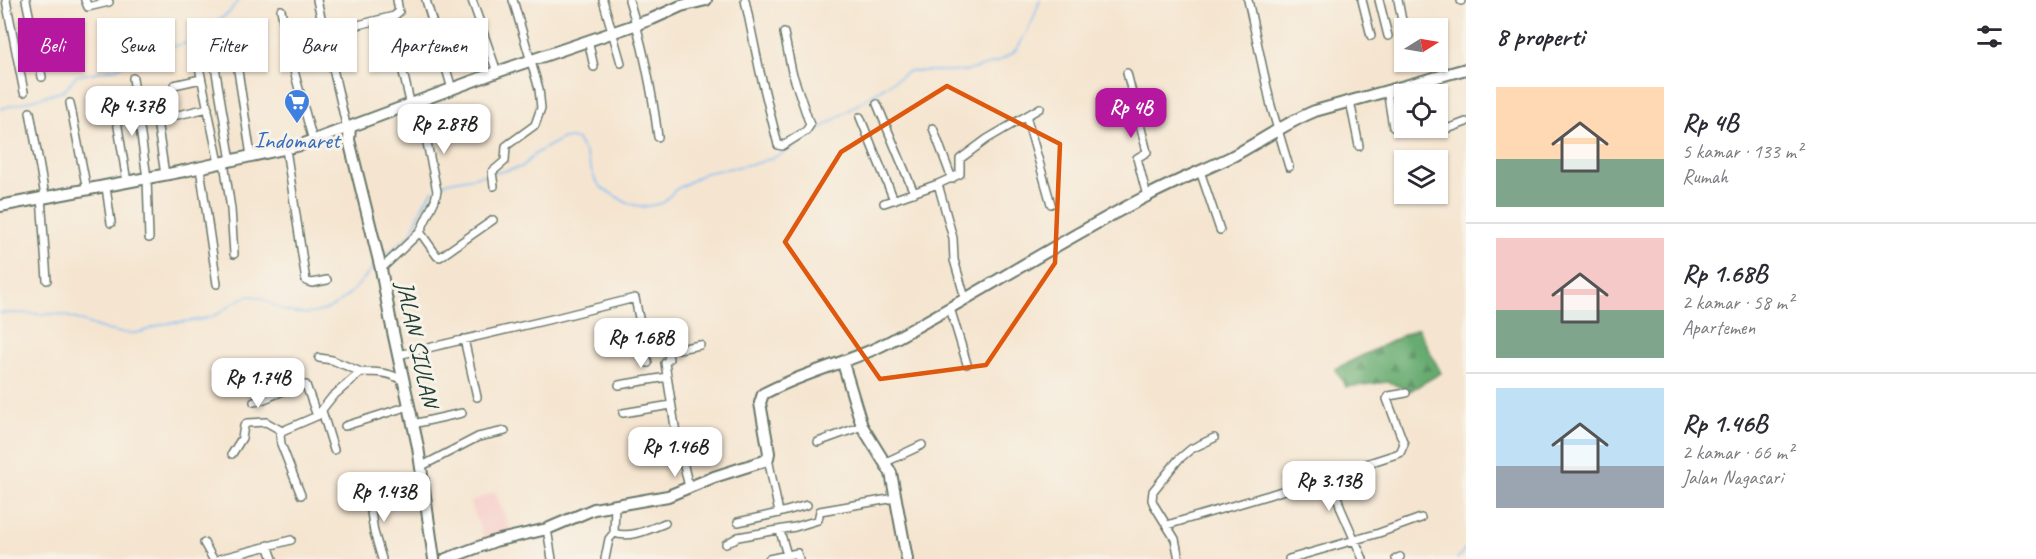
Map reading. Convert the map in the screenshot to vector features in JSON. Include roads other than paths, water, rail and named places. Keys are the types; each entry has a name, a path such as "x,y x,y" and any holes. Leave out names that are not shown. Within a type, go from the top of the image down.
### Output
{"street":[{"path":"6,0 24,92"},
{"path":"26,0 42,77"},
{"path":"85,0 87,7 109,2"},
{"path":"317,0 322,18"},
{"path":"357,25 390,17 399,12 397,0"},
{"path":"426,0 452,89"},
{"path":"472,0 497,72"},
{"path":"494,186 492,172 505,161 506,146 533,127 540,113 542,100 513,0"},
{"path":"603,0 621,63"},
{"path":"628,0 649,81 658,137"},
{"path":"0,206 200,168 286,149 347,132 497,72 636,24 680,3 706,0"},
{"path":"745,0 777,145 782,146 810,125 792,72 784,33"},
{"path":"1248,0 1262,70 1289,167"},
{"path":"1362,0 1371,36"},
{"path":"1379,0 1388,36"},
{"path":"1398,0 1402,18"},
{"path":"281,10 293,67 313,141"},
{"path":"390,17 411,106"},
{"path":"588,40 594,67"},
{"path":"779,513 768,458 761,396 791,381 843,363 895,339 1147,196 1244,150 1306,115 1466,69"},
{"path":"200,72 225,162"},
{"path":"215,72 234,254"},
{"path":"238,72 251,156"},
{"path":"334,72 347,132"},
{"path":"1127,73 1147,152 1137,158 1147,196"},
{"path":"133,78 147,178 149,238"},
{"path":"1431,78 1432,84"},
{"path":"174,86 201,79"},
{"path":"1387,90 1393,127"},
{"path":"153,93 165,175"},
{"path":"113,96 127,182"},
{"path":"1350,101 1359,146"},
{"path":"70,103 87,190"},
{"path":"877,104 914,193"},
{"path":"178,115 208,108"},
{"path":"884,203 952,179 960,174 960,159 987,139 1040,108"},
{"path":"30,112 43,197 47,280"},
{"path":"1026,116 1051,204"},
{"path":"860,117 894,200"},
{"path":"1448,128 1466,123"},
{"path":"933,128 952,179"},
{"name":"JALAN SIULAN","path":"347,132 379,260 402,378 410,406 422,466 434,559"},
{"path":"379,260 420,232 435,200 437,186 426,138"},
{"path":"286,149 306,281 312,283 327,280"},
{"path":"200,168 217,284"},
{"path":"1200,171 1220,230"},
{"path":"938,184 953,238 954,260 965,298"},
{"path":"106,187 111,224"},
{"path":"420,232 440,257 493,220"},
{"path":"398,358 464,339 635,298 648,363"},
{"path":"950,308 967,364"},
{"path":"464,339 477,397"},
{"path":"666,342 669,359 665,363 671,405 689,487"},
{"path":"667,351 700,345"},
{"path":"319,358 332,360 361,372 384,372 402,378"},
{"path":"843,363 862,426 893,478 907,559"},
{"path":"301,495 280,438 282,431 320,414 332,397 361,372"},
{"path":"619,385 667,377"},
{"path":"254,402 266,399 280,391 306,385 334,450"},
{"path":"1167,525 1402,452 1404,444 1387,399 1389,396 1406,393"},
{"path":"623,413 671,405"},
{"path":"345,426 410,406"},
{"path":"413,424 462,413"},
{"path":"232,454 243,438 244,426 247,423 266,422 282,431"},
{"path":"818,442 862,426"},
{"path":"422,466 478,436 505,431"},
{"path":"647,442 676,433"},
{"path":"1179,559 1175,539 1154,506 1153,491 1185,453 1214,438"},
{"path":"885,462 922,445"},
{"path":"446,559 495,541 546,529 585,512 661,498 768,458"},
{"path":"1331,475 1341,509 1363,559"},
{"path":"368,492 374,532 382,559"},
{"path":"726,544 738,537 780,531 818,520 820,511 895,498"},
{"path":"605,559 609,539 614,533 615,505"},
{"path":"738,522 807,505"},
{"path":"1288,559 1421,518"},
{"path":"614,533 621,536 628,535 665,523"},
{"path":"546,529 552,559"},
{"path":"780,531 787,555"},
{"path":"219,559 291,540"},
{"path":"204,543 213,559"},
{"path":"268,545 273,559"},
{"path":"770,559 797,553 799,559"}],"waterway":[{"path":"0,109 65,90 76,76 118,68 134,57 194,41 206,28 229,13 238,0"},
{"path":"495,173 522,167 535,154 561,139 572,138 577,140 586,154 595,180 602,188 627,203 643,207 663,203 675,190 705,173 758,163 780,155 909,71 967,71 997,62 1013,53 1020,44 1033,20 1040,0"},
{"path":"440,186 448,182 490,174"},
{"path":"383,257 411,234 423,205 433,190"},
{"path":"0,313 60,314 107,330 125,333 142,332 160,325 207,318 218,314 242,298 253,296 262,298 286,311 301,314 314,313 338,303 375,265"},
{"path":"1457,559 1466,548"}],"place":[{"name":"Indomaret","path":"297,125"}]}
